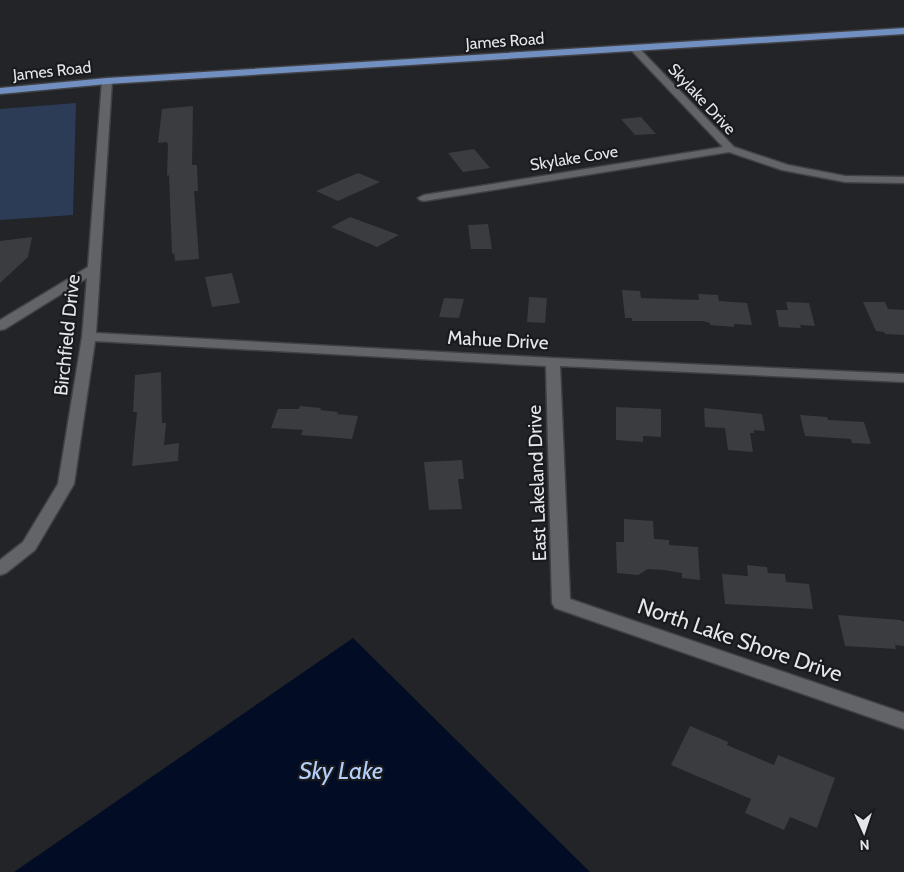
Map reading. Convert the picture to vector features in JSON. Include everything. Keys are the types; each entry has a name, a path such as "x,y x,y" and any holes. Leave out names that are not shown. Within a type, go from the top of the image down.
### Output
{"main road":[{"name":"James Road","path":"0,89 904,31"}],"street":[{"name":"Skylake Drive","path":"634,48 730,149 786,168 844,179 904,180"},
{"name":"Birchfield Drive","path":"0,569 29,546 66,484 89,337 107,81"},
{"name":"Skylake Cove","path":"424,198 730,149"},
{"path":"0,326 93,269"},
{"name":"Mahue Drive","path":"89,337 553,362 904,378"},
{"name":"East Lakeland Drive","path":"553,362 561,603"},
{"name":"North Lake Shore Drive","path":"561,603 904,721"}],"shaded area":[{"path":"76,103 73,215 0,220 0,109"}],"water":[{"name":"Sky Lake","path":"353,638 590,872 14,872"}],"building":[{"path":"193,106 192,165 197,165 198,191 194,191 199,259 175,261 174,253 172,254 169,175 167,176 168,145 167,142 158,143 161,117 162,109"},
{"path":"641,117 656,134 635,135 621,119"},
{"path":"474,149 490,168 463,172 448,153"},
{"path":"358,173 380,182 338,201 316,191"},
{"path":"350,217 399,235 377,247 331,227"},
{"path":"488,224 492,249 471,249 468,225"},
{"path":"32,237 28,257 0,283 0,241"},
{"path":"232,273 240,303 212,307 205,277"},
{"path":"622,290 640,291 641,298 699,300 698,294 718,295 719,301 747,303 752,325 734,324 734,327 710,325 710,323 703,321 632,321 632,318 625,318"},
{"path":"529,297 547,298 545,323 527,322"},
{"path":"444,298 464,299 459,318 439,317"},
{"path":"786,302 809,303 815,326 800,325 801,328 779,327 776,310 788,310"},
{"path":"863,302 885,302 888,309 904,310 904,335 885,334 884,332 876,331"},
{"path":"161,372 162,423 166,423 164,445 179,443 178,461 132,466 137,412 133,412 135,375"},
{"path":"300,406 321,408 320,410 338,412 337,414 358,416 352,439 301,435 303,430 271,428 278,409 299,409"},
{"path":"616,407 661,409 661,437 643,436 643,442 616,440"},
{"path":"704,408 762,414 765,431 754,430 754,433 750,433 753,452 728,450 725,428 705,427"},
{"path":"800,415 827,417 828,420 864,422 871,444 852,443 851,439 805,436"},
{"path":"462,460 464,479 458,479 462,509 429,510 424,462"},
{"path":"624,519 653,521 654,539 669,540 669,545 698,547 700,580 682,578 682,573 664,570 648,569 638,575 617,573 616,542 624,542"},
{"path":"747,565 767,567 768,573 785,574 786,582 809,584 813,609 725,604 722,574 748,576"},
{"path":"838,615 900,620 904,622 904,646 895,645 896,649 845,646"},
{"path":"690,726 728,742 727,745 774,765 778,755 835,778 817,828 790,817 784,830 745,813 751,799 671,765"}]}
